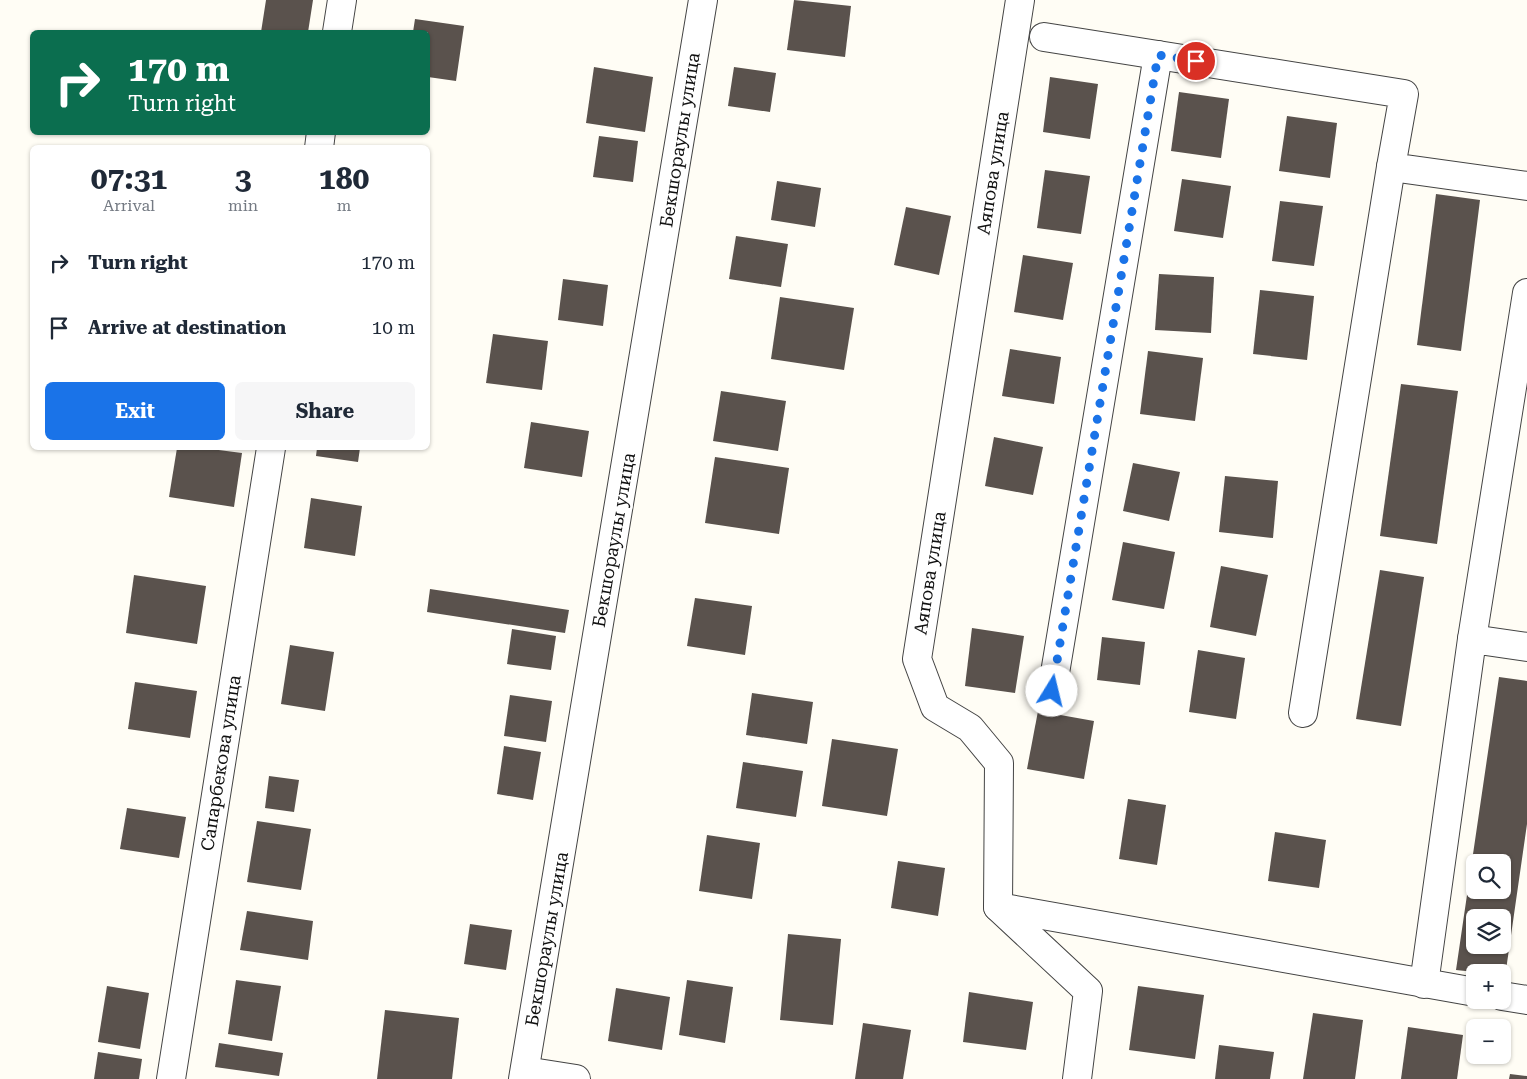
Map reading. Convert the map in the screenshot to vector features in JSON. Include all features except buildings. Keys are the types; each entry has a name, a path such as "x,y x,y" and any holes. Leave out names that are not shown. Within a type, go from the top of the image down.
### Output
{"street":[{"path":"337,30 342,0"},
{"name":"Бекшораулы улица","path":"524,1075 703,0"},
{"name":"Аяпова улица","path":"998,907 999,763 970,728 935,708 917,659 1020,0"},
{"path":"1044,37 1404,94 1303,712"},
{"path":"1052,691 1158,55"},
{"path":"1391,168 1527,186"},
{"path":"1424,984 1472,639 1527,293"},
{"name":"Сапарбекова улица","path":"171,1079 271,450"},
{"path":"1472,639 1527,647"},
{"path":"998,907 1466,991"},
{"path":"998,907 1088,991 1077,1079"},
{"path":"1511,997 1527,1000"},
{"path":"524,1075 576,1079"}],"route":[{"path":"1052,691 1158,55 1196,61"}]}
